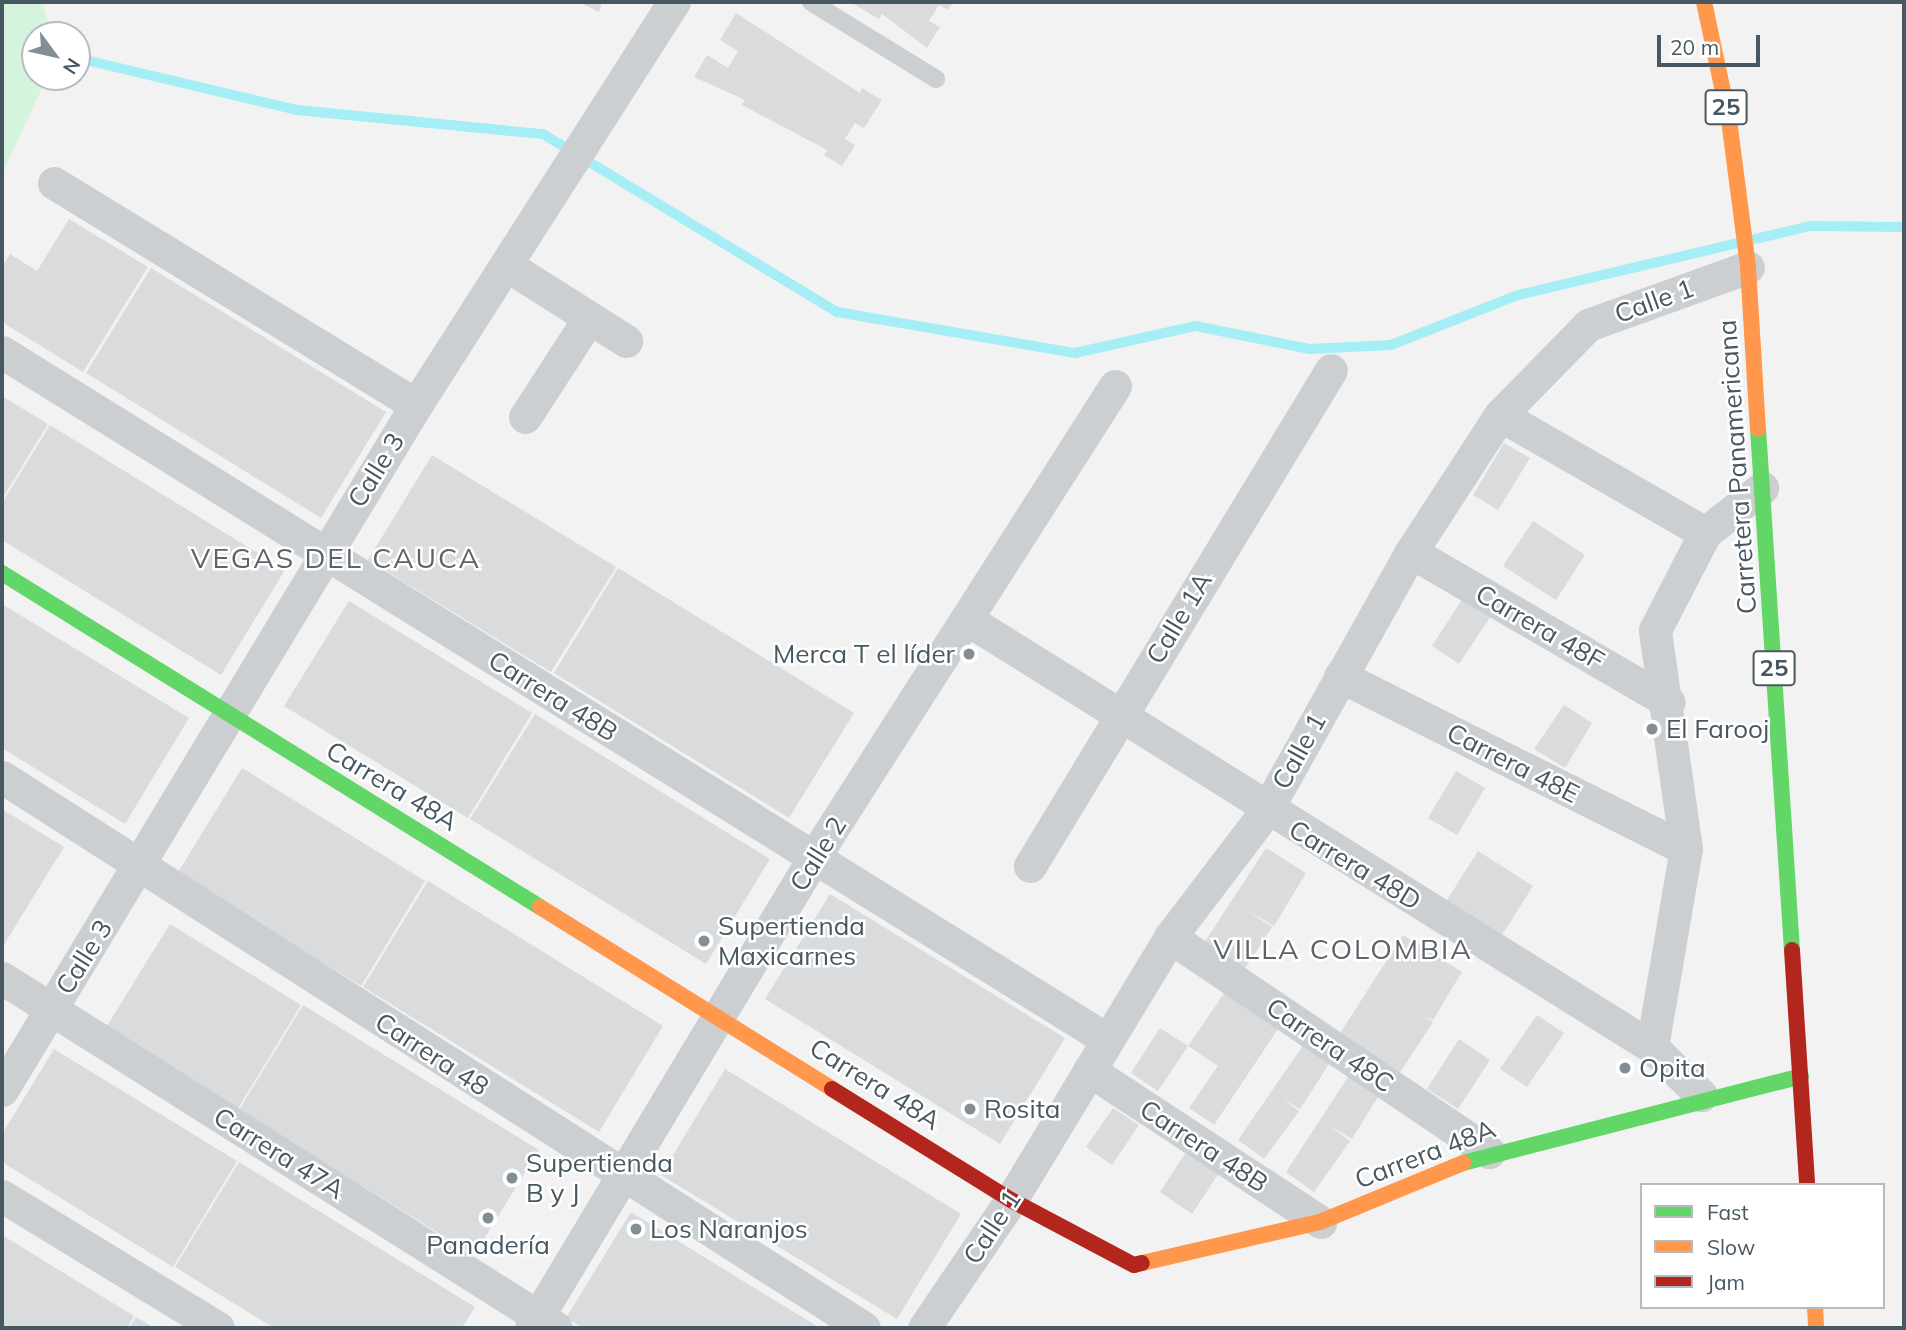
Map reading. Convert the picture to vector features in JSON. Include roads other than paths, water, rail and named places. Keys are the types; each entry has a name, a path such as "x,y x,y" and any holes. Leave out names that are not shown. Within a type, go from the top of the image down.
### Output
{"main road":[{"name":"Carretera Panamericana","path":"1704,2 1748,264 1808,1183"},
{"name":"Carrera 48A","path":"2,573 226,714 719,1015 1011,1200 1134,1265 1320,1222 1489,1152 1701,1096 1801,1076"},
{"path":"1815,1309 1816,1328"}],"street":[{"name":"Calle 3","path":"2,1090 142,865 226,714 416,405 508,266 559,179 674,2"},
{"path":"54,183 416,405"},
{"name":"Calle 1","path":"924,1328 1011,1200 1170,937 1266,811 1411,552 1500,415 1588,325 1748,264"},
{"path":"508,266 625,341"},
{"path":"525,417 589,318"},
{"name":"Carrera 48B","path":"2,352 324,555 1106,1039"},
{"name":"Calle 1A","path":"1030,866 1331,370"},
{"name":"Calle 2","path":"542,1324 621,1177 814,857 968,620 1115,386"},
{"path":"1500,415 1705,533"},
{"path":"1652,1047 1686,849 1669,702 1655,630 1705,533 1762,488"},
{"name":"Carrera 48F","path":"1411,552 1669,702"},
{"name":"Carrera 48D","path":"968,620 1266,811 1652,1047 1701,1096"},
{"name":"Carrera 48E","path":"1340,676 1686,849"},
{"name":"Carrera 48","path":"2,776 621,1177 864,1328"},
{"name":"Carrera 48C","path":"1170,937 1489,1152"},
{"name":"Carrera 47A","path":"2,978 542,1324"},
{"name":"Carrera 48B","path":"1089,1070 1320,1222"},
{"path":"2,1196 218,1328"}],"lane":[{"path":"811,2 936,79"}],"waterway":[{"path":"91,61 297,110 543,134 837,312 1075,353 1196,326 1309,349 1391,345 1518,295 1811,226 1904,227"}],"place":[{"name":"Merca T el líder","path":"969,654"},
{"name":"El Farooj","path":"1652,729"},
{"name":"Supertienda Maxicarnes","path":"704,941"},
{"name":"Opita","path":"1625,1068"},
{"name":"Rosita","path":"970,1109"},
{"name":"Supertienda B y J","path":"512,1178"},
{"name":"Panadería","path":"488,1218"},
{"name":"Los Naranjos","path":"636,1229"}],"district":[{"name":"VEGAS DEL CAUCA","path":"336,558"},
{"name":"VILLA COLOMBIA","path":"1343,949"}]}
